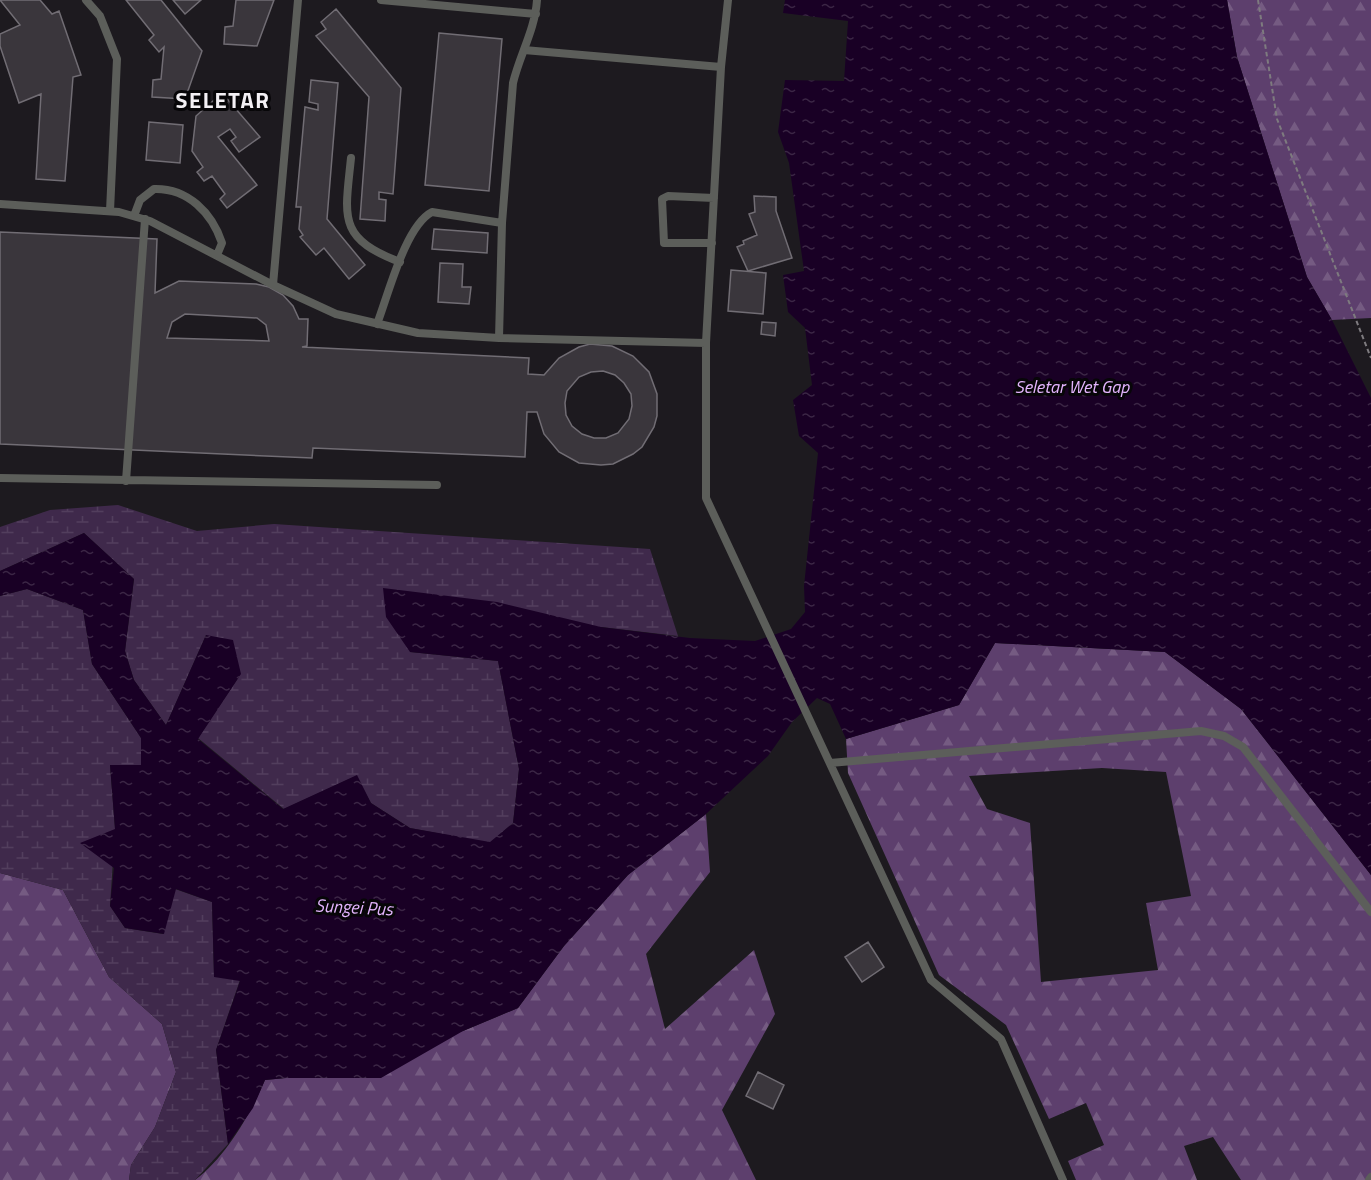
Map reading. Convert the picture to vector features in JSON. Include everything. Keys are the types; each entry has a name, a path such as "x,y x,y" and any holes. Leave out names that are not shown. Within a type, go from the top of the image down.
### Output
{"lane":[{"path":"86,0 100,16 117,59 110,211"},
{"path":"273,285 298,0"},
{"path":"381,0 536,14"},
{"path":"499,338 502,223 513,83 518,63 532,33 537,0"},
{"path":"728,0 721,67 706,343 706,498 931,980 1001,1039 1063,1180"},
{"path":"524,50 721,67"},
{"path":"351,158 345,212 352,234 379,254 400,262"},
{"path":"134,216 140,200 154,189 187,196 195,202 218,230 222,243 217,255"},
{"path":"712,243 664,243 662,199 668,196 714,198"},
{"path":"0,204 110,211 145,219 336,315 418,333 499,338 706,343"},
{"path":"377,324 400,262 423,216 432,212 502,223"},
{"path":"126,482 145,219"},
{"path":"0,478 126,482 437,485"},
{"path":"830,763 1201,731 1224,736 1243,747 1349,880 1371,912"}],"path":[{"path":"1258,0 1277,119 1371,358"}],"green space":[{"path":"1227,0 1371,0 1371,318 1332,320 1307,277 1237,57"},
{"path":"118,505 197,531 274,524 650,549 678,636 601,627 410,652 498,661 519,769 513,823 490,843 410,828 371,803 356,776 284,809 198,738 240,675 206,635 166,725 134,680 125,651 134,579 84,533 0,571 0,527 50,510"},
{"path":"27,589 83,610 92,664 141,738 141,765 110,765 115,829 110,906 125,928 163,934 175,889 212,902 214,976 240,980 216,1050 228,1144 195,1180 129,1180 131,1165 155,1127 176,1072 162,1024 109,977 63,890 0,873 0,596"},
{"path":"995,643 1165,652 1241,709 1371,875 1371,1180 1241,1180 1213,1137 1184,1146 1197,1180 1076,1180 1068,1161 1104,1145 1086,1103 1049,1119 1006,1025 939,975 848,773 846,739 959,705","holes":["1102,768 1166,772 1191,896 1146,903 1158,970 1041,982 1030,823 987,809 969,776"]},
{"path":"706,814 710,872 646,954 665,1029 754,950 775,1014 722,1110 756,1180 195,1180 217,1160 227,1147 265,1080 286,1078 463,1031 518,1008 564,946 628,875"},
{"path":"0,873 63,890 109,977 162,1024 176,1072 155,1127 131,1165 129,1180 0,1180"}],"water":[{"name":"Seletar Wet Gap","path":"785,0 1227,0 1237,57 1307,277 1332,320 1371,398 1371,875 1241,709 1165,652 995,643 959,705 846,739 830,704 817,698 792,722 768,756 706,814 628,875 564,946 518,1008 463,1031 381,1078 265,1080 253,1108 228,1144 216,1050 240,981 214,977 212,902 176,889 164,934 125,928 110,906 114,868 80,843 115,829 110,765 141,765 141,738 92,664 83,610 27,589 0,596 0,571 84,533 134,579 125,651 134,680 166,725 206,635 233,640 241,674 198,739 283,809 357,775 371,803 410,828 490,842 513,823 519,769 498,661 410,652 386,617 383,588 497,602 601,627 690,638 755,641 791,629 805,612 804,586 818,453 799,436 793,400 812,385 805,328 788,312 783,275 804,271 789,163 778,132 785,80 844,81 848,21 783,13"}],"building":[{"path":"0,0 40,0 52,14 59,11 81,75 73,77 65,181 36,179 41,94 19,103 0,46 0,34 20,25"},
{"path":"126,0 161,0 202,51 185,99 152,97 153,80 161,79 164,47 159,52 149,40 154,35"},
{"path":"173,0 201,0 185,14"},
{"path":"236,0 274,0 257,46 224,44 225,27 233,26"},
{"path":"336,9 401,88 393,194 379,192 379,199 386,200 385,221 360,219 369,97 316,36 326,29 321,22"},
{"path":"439,33 502,39 489,191 425,185"},
{"path":"311,80 338,83 327,219 365,265 349,279 324,248 316,255 300,237 303,235 299,229 301,207 296,207 305,107 318,110 318,104 309,102"},
{"path":"222,93 260,137 239,152 231,141 236,137 230,129 218,137 257,185 227,208 220,199 225,194 212,176 204,181 197,172 203,167 192,151 196,116"},
{"path":"149,122 183,125 180,163 146,160"},
{"path":"754,196 776,197 776,211 792,258 748,271 737,247 744,244 743,241 757,235 749,214 755,212"},
{"path":"434,229 488,233 487,253 432,249"},
{"path":"0,232 157,239 155,293 179,281 256,284 269,287 283,295 293,306 299,319 308,319 307,346 302,347 529,358 528,374 544,375 559,358 579,347 590,344 612,346 633,356 649,372 657,394 657,416 654,427 642,447 613,464 601,465 579,463 559,452 544,434 537,412 527,412 525,457 313,448 312,458 0,444","holes":["185,314 257,318 266,325 269,341 167,338 172,322","603,371 615,375 624,383 631,394 632,406 629,419 618,433 606,438 594,438 582,434 572,426 566,415 565,403 567,391 579,377 591,372"]},
{"path":"440,263 463,264 462,287 471,287 469,304 438,302"},
{"path":"731,270 766,273 763,314 728,311"},
{"path":"762,322 776,323 775,336 761,334"},
{"path":"868,942 884,967 862,982 845,957"},
{"path":"758,1072 784,1085 773,1109 746,1096"}],"district":[{"name":"SELETAR","path":"223,100"}],"water label":[{"name":"Sungei Pus","path":"354,907"}]}
